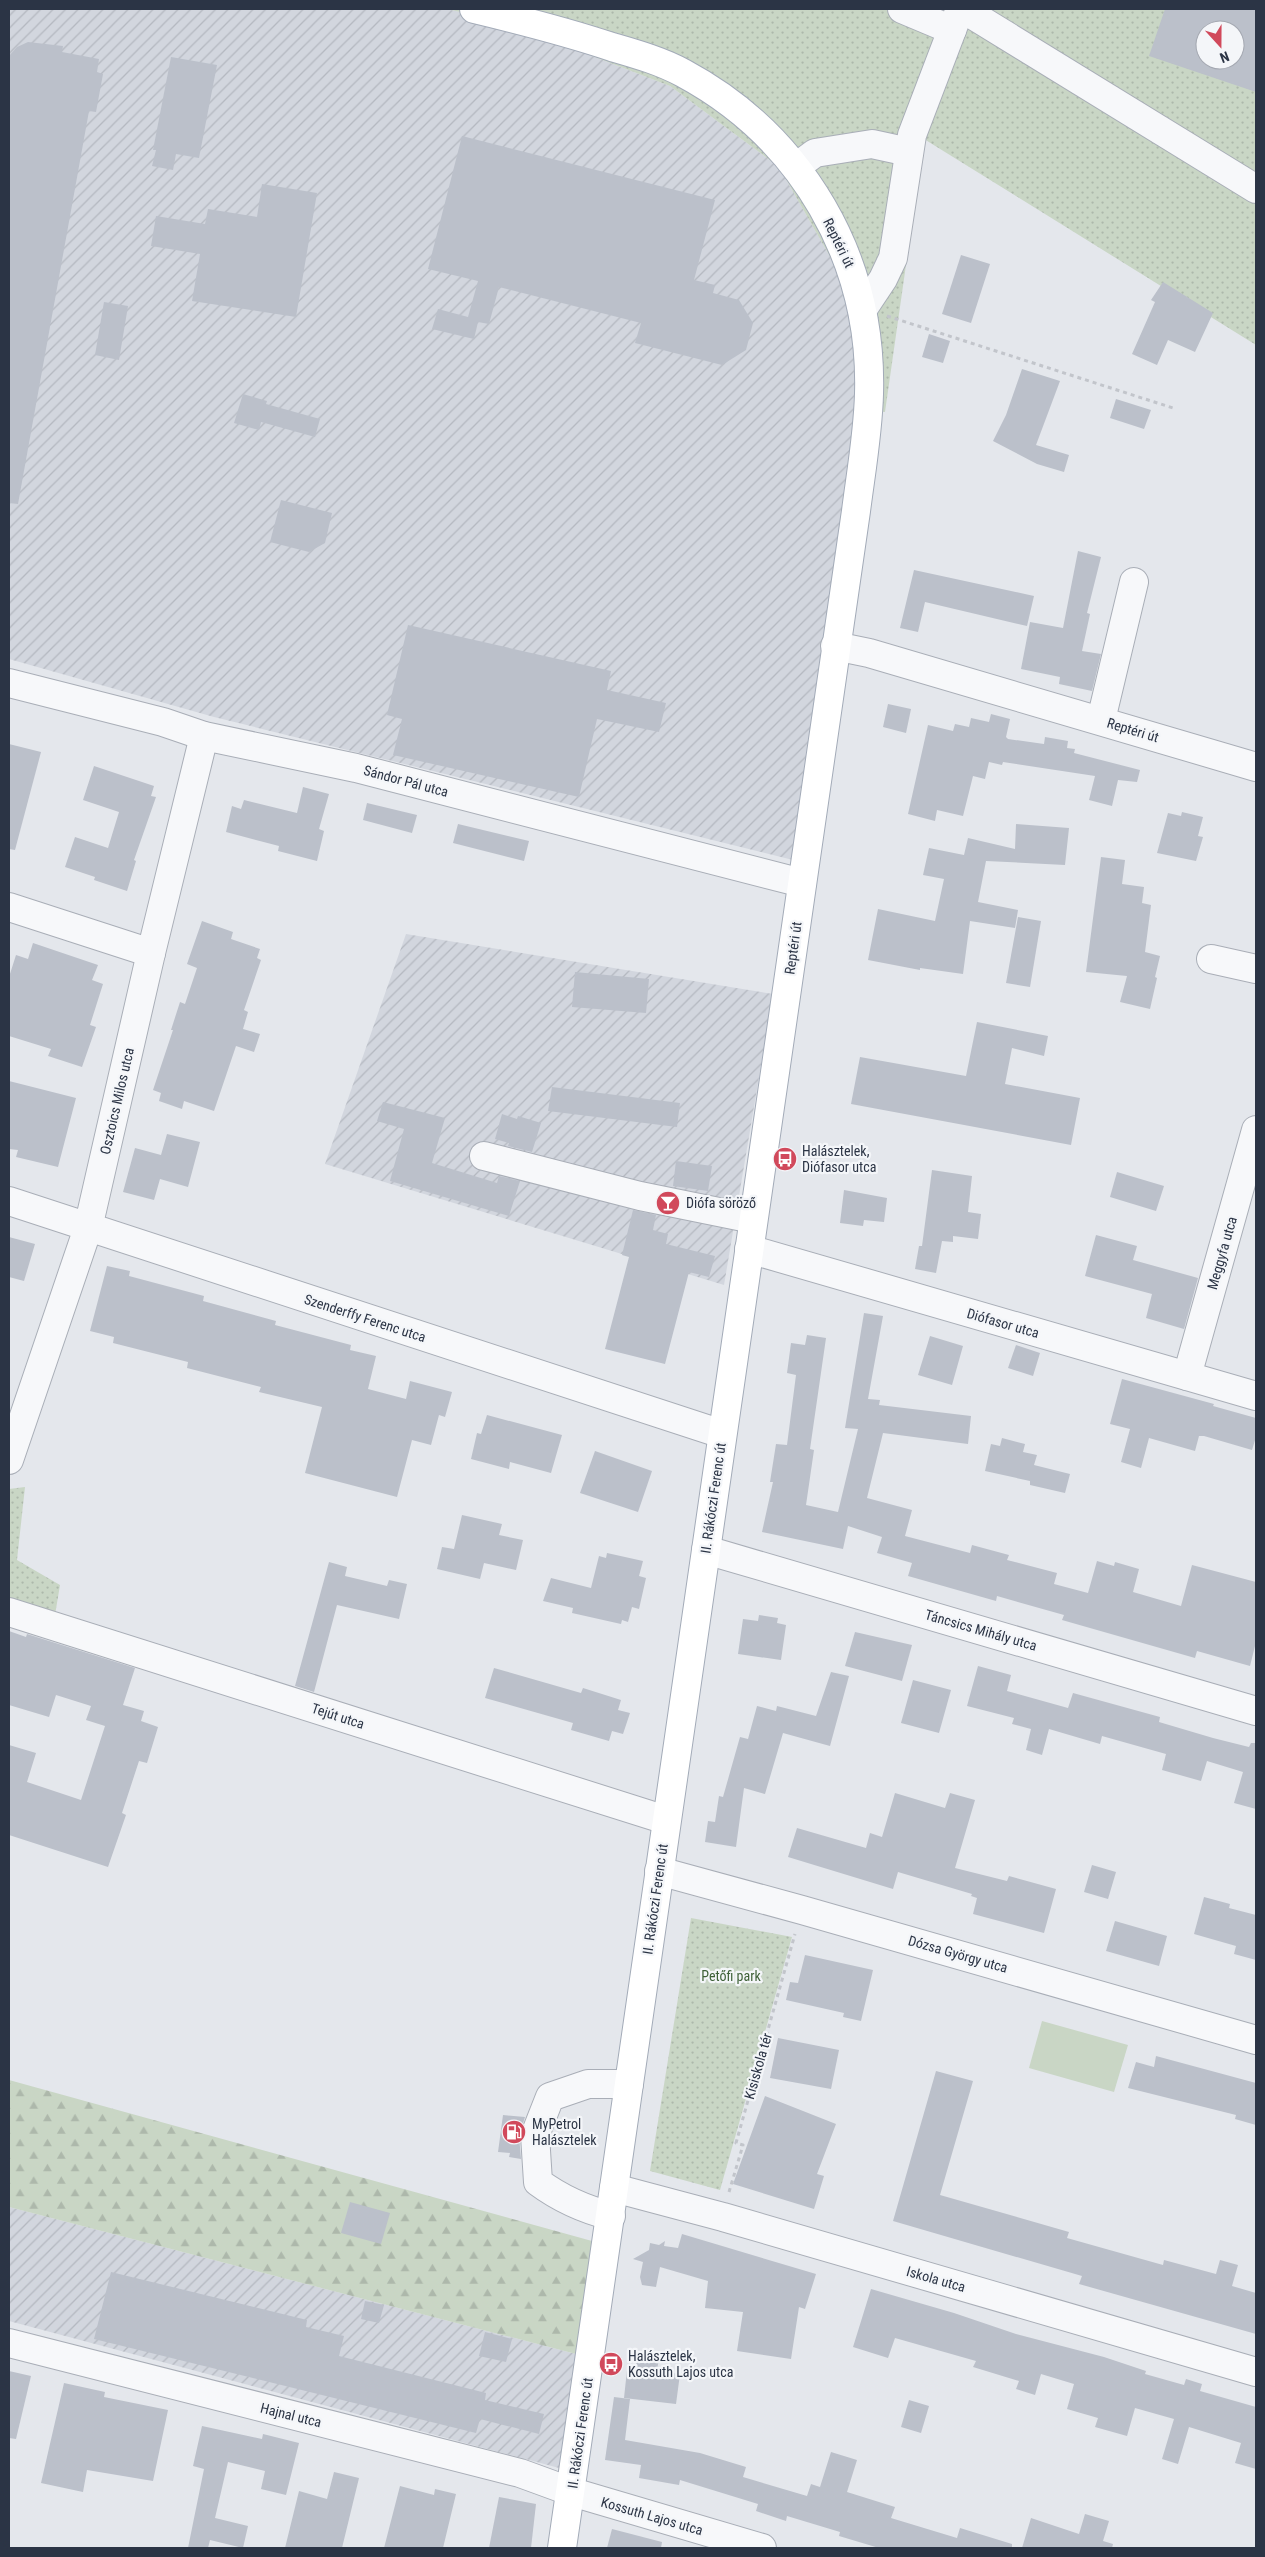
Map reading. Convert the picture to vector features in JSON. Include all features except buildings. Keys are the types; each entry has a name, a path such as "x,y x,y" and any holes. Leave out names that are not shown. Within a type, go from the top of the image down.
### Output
{"main road":[{"name":"Reptéri út","path":"474,9 517,19 646,58 682,73 725,100 775,141 809,184 848,257 863,309 869,393 867,424 749,1249"},
{"name":"II. Rákóczi Ferenc út","path":"562,2548 572,2492 666,1820 749,1249"}],"street":[{"path":"902,9 958,16 1256,189"},
{"path":"863,309 883,280 893,258 912,135 958,16"},
{"path":"796,167 815,153 872,144 909,152"},
{"path":"1101,720 1134,582"},
{"name":"Reptéri út","path":"836,646 869,653 1256,767"},
{"name":"Sándor Pál utca","path":"9,684 163,722 204,736 356,768 802,884"},
{"name":"Osztoics Milos utca","path":"9,1460 88,1228 151,953 204,736"},
{"path":"9,907 151,953"},
{"path":"1211,958 1256,969"},
{"name":"Meggyfa utca","path":"1188,1376 1256,1130"},
{"path":"484,1156 640,1196 753,1219"},
{"name":"Szenderffy Ferenc utca","path":"9,1201 722,1434"},
{"name":"Diófasor utca","path":"749,1249 1256,1396"},
{"name":"Táncsics Mihály utca","path":"706,1550 1256,1711"},
{"name":"Tejút utca","path":"9,1612 666,1820"},
{"name":"Dózsa György utca","path":"659,1871 1256,2040"},
{"path":"611,2216 585,2209 560,2198 538,2182 535,2135 550,2097 588,2084 629,2084"},
{"name":"Iskola utca","path":"614,2188 723,2217 1256,2372"},
{"name":"Hajnal utca","path":"9,2343 520,2473 572,2492"},
{"name":"Kossuth Lajos utca","path":"572,2492 762,2548"}],"path":[{"path":"891,317 1173,408"},
{"name":"Kisiskola tér","path":"723,2217 743,2145 736,2143 802,1910"}],"shaded area":[{"path":"9,9 447,9 504,22 670,86 779,167 845,283 864,409 793,860 214,717 9,659"},
{"path":"406,934 773,994 724,1285 325,1164"},
{"path":"9,2207 576,2354 559,2468 9,2321"}],"green space":[{"path":"447,9 1256,9 1256,345 924,139 885,412 864,409 845,283 779,167 670,86 504,22"},
{"path":"25,1487 17,1560 60,1585 55,1615 9,1600 9,1489"},
{"name":"Petőfi park","path":"691,1918 792,1937 720,2190 650,2171"},
{"path":"1042,2021 1128,2045 1114,2092 1029,2068"},
{"path":"9,2080 592,2241 576,2354 9,2207"}],"place":[{"name":"Halásztelek, Diófasor utca","path":"785,1159"},
{"name":"Diófa söröző","path":"668,1203"},
{"name":"MyPetrol Halásztelek","path":"514,2132"},
{"name":"Halásztelek, Kossuth Lajos utca","path":"611,2364"}]}
